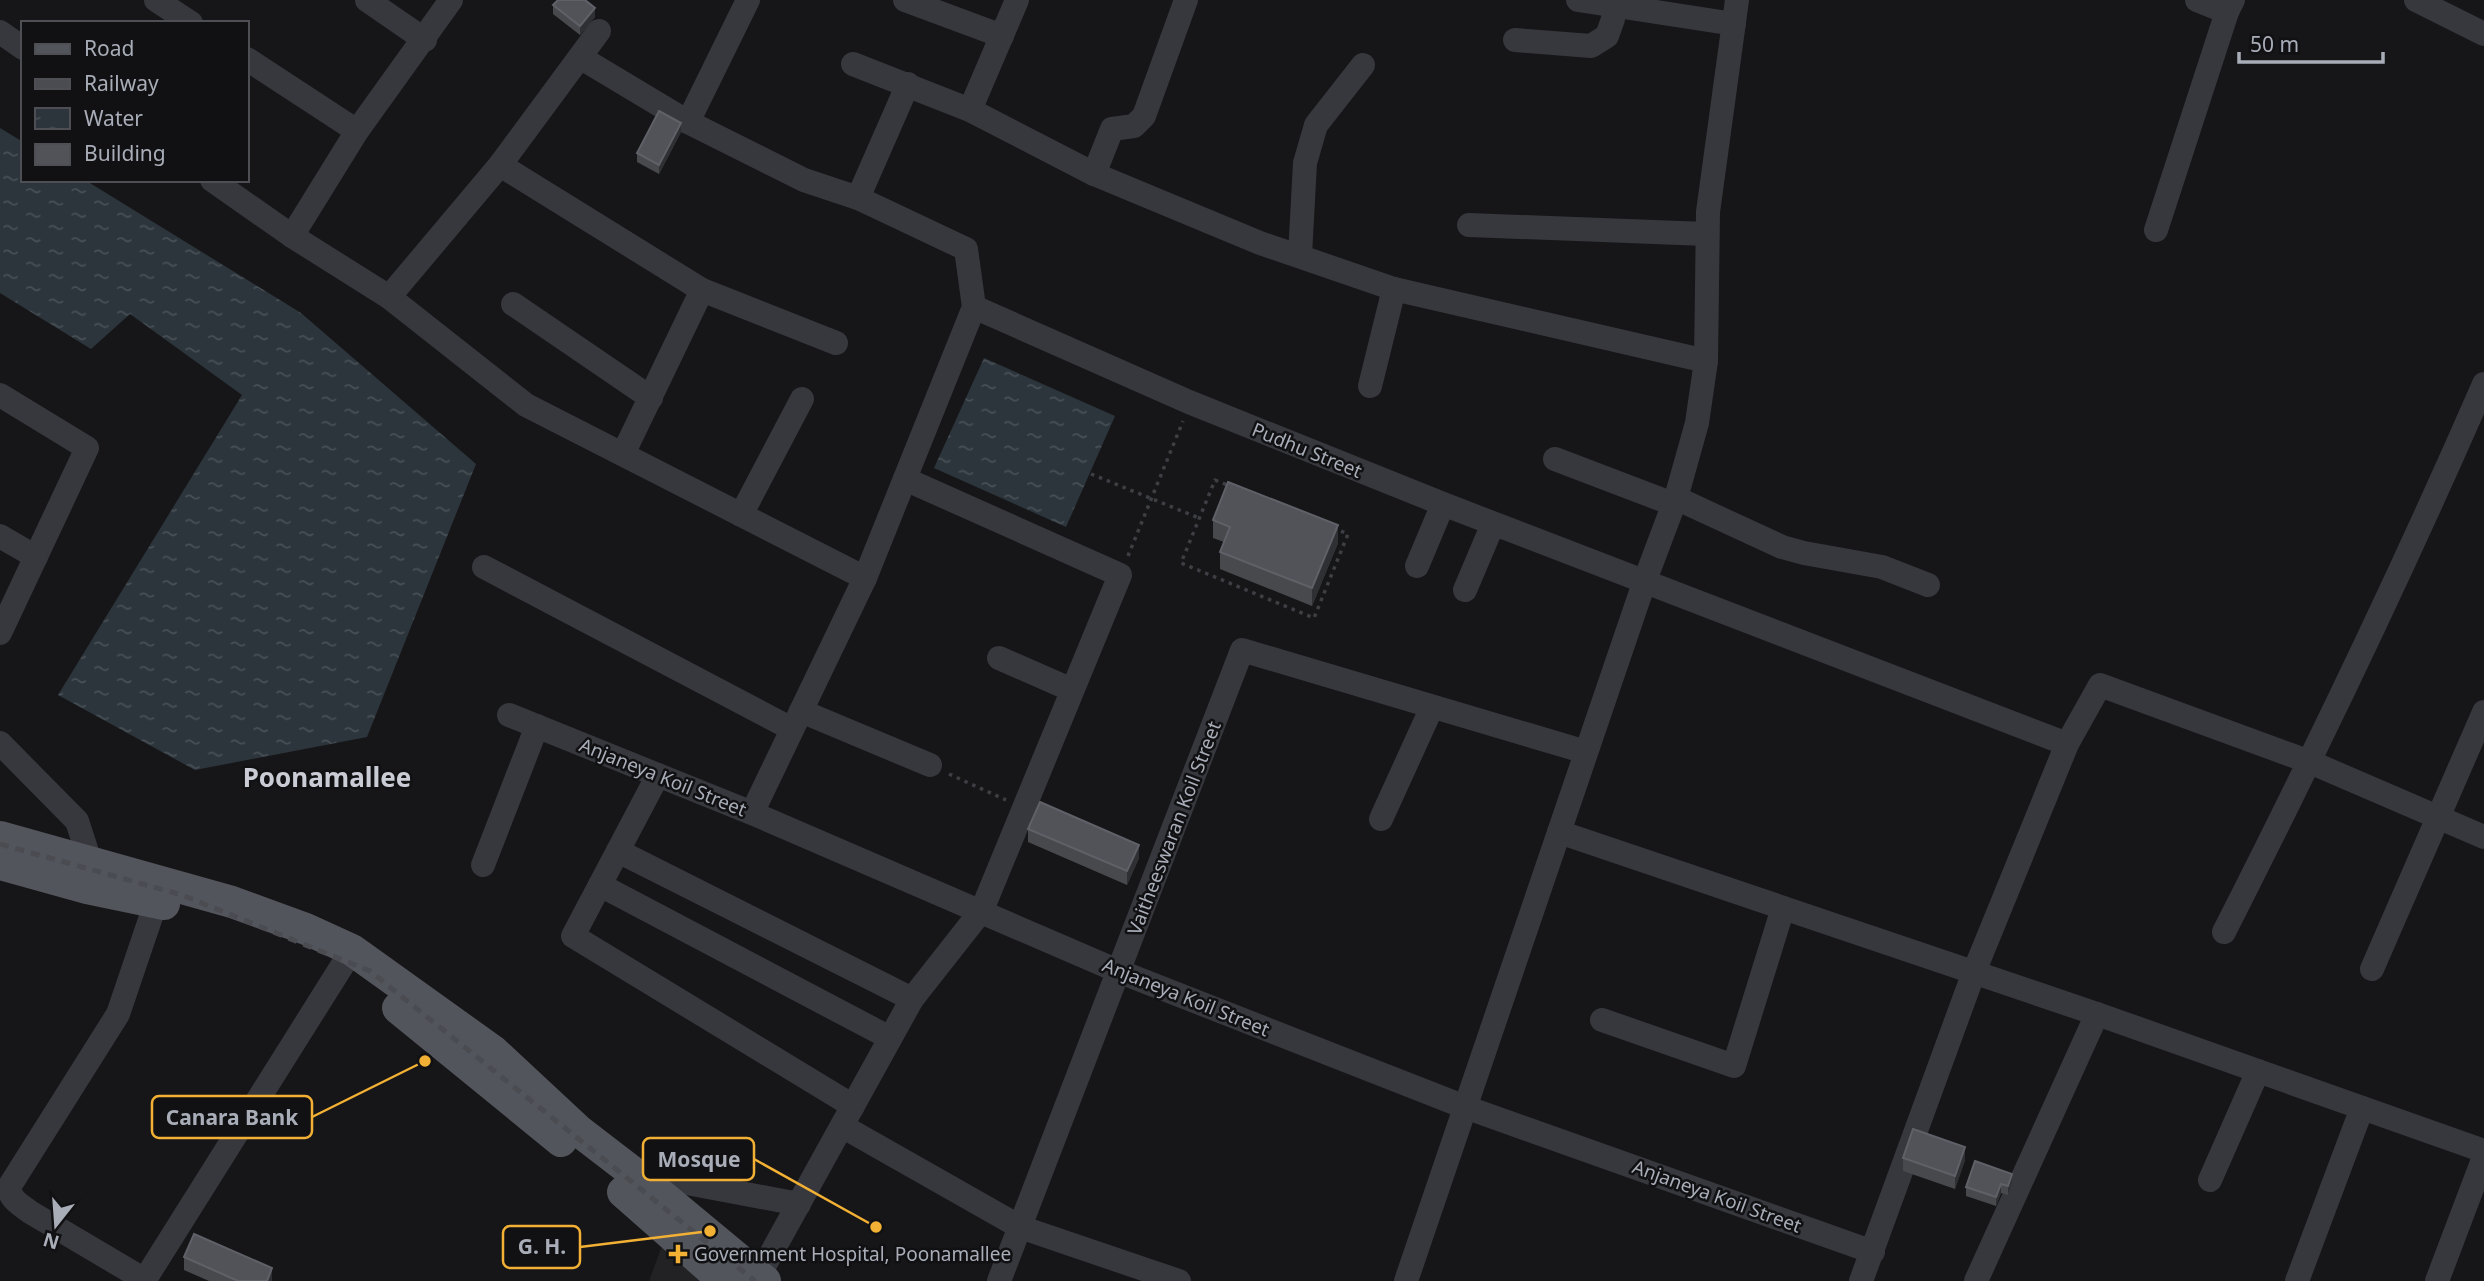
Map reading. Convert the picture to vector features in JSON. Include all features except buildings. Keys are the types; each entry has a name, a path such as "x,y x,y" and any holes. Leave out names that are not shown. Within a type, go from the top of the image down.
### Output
{"main road":[{"path":"0,837 156,902 348,958 427,1031 650,1214 724,1281"},
{"path":"0,864 90,876 232,902 306,929 493,1051 579,1130 760,1279"}],"street":[{"path":"156,0 188,21"},
{"path":"367,0 425,40"},
{"path":"292,236 357,131 452,0"},
{"path":"688,122 748,0"},
{"path":"905,0 1002,36"},
{"path":"970,110 1017,0"},
{"path":"1094,174 1112,130 1134,126 1144,116 1186,0"},
{"path":"1406,1281 1644,583 1675,501 1697,423 1706,361 1706,234 1736,12 1614,5 1578,0"},
{"path":"2156,230 2230,6 2197,0"},
{"path":"2416,0 2448,7 2484,33"},
{"path":"1515,40 1591,46 1607,36 1614,5"},
{"path":"389,297 500,165 599,31"},
{"path":"0,32 21,47"},
{"path":"248,60 357,131"},
{"path":"579,60 587,62 688,122 804,180 858,198 966,249 974,307 865,578 752,813"},
{"path":"853,64 970,110 1094,174 1260,243 1394,289 1706,361"},
{"path":"1300,256 1305,163 1316,125 1363,65"},
{"path":"858,198 908,84"},
{"path":"500,165 702,290 836,344"},
{"path":"215,182 292,236 389,297 526,405 865,578"},
{"path":"1469,225 1706,234"},
{"path":"1370,386 1394,289"},
{"path":"623,454 702,290"},
{"path":"513,304 652,398"},
{"name":"Pudhu Street","path":"974,307 1189,402 1493,524 2067,744"},
{"path":"2224,932 2310,762 2422,526 2484,384"},
{"path":"0,395 88,449 0,633"},
{"path":"741,515 802,399"},
{"path":"1555,458 1675,501 1782,547 1882,567 1928,585"},
{"path":"760,1279 912,999 982,910 1120,575 905,479"},
{"path":"1417,566 1443,504"},
{"path":"1465,590 1493,524"},
{"path":"0,536 36,557"},
{"path":"484,567 796,720 930,765"},
{"name":"Vaitheeswaran Koil Street","path":"999,1281 1242,650 1432,707"},
{"path":"999,658 1072,690"},
{"path":"1863,1281 1974,972 2067,744 2100,685 2310,762 2484,837"},
{"path":"1381,819 1432,707 1586,752"},
{"path":"2372,969 2484,712"},
{"name":"Anjaneya Koil Street","path":"509,715 752,813 982,910 1118,971 1465,1107 1873,1252"},
{"path":"483,864 537,726"},
{"path":"0,743 77,821 90,876"},
{"path":"658,775 573,936 1020,1227 1179,1281"},
{"path":"1559,832 2097,1014 2484,1151"},
{"path":"618,850 912,999"},
{"path":"600,885 890,1038"},
{"path":"156,902 118,1014 9,1187 14,1200 30,1212 144,1280 348,958"},
{"path":"1602,1020 1734,1066 1783,908"},
{"path":"1976,1281 2097,1014"},
{"path":"2210,1180 2258,1071"},
{"path":"2297,1281 2362,1108"},
{"path":"2437,1281 2484,1157"},
{"path":"634,1173 799,1204"}],"path":[{"path":"1120,575 1177,437"},
{"path":"1091,474 1199,518"},
{"path":"1215,480 1348,534 1314,618 1181,563 1199,518 1215,480"},
{"path":"930,765 1024,808"}],"shaded area":[{"name":"Government Hospital, Poonamallee","path":"669,1227 725,1281 649,1281"}],"water":[{"path":"0,128 21,141 21,182 88,182 301,313 476,464 367,737 195,770 58,695 242,395 130,314 91,349 0,293"},
{"path":"984,358 1115,416 1066,527 934,468"}],"railway":[{"path":"0,844 182,895 370,971 755,1281"}],"place":[{"name":"Canara Bank","path":"425,1061"},
{"name":"Mosque","path":"876,1227"},
{"name":"G. H.","path":"710,1231"},
{"name":"Government Hospital, Poonamallee","path":"678,1254"}],"district":[{"name":"Poonamallee","path":"327,778"}]}
